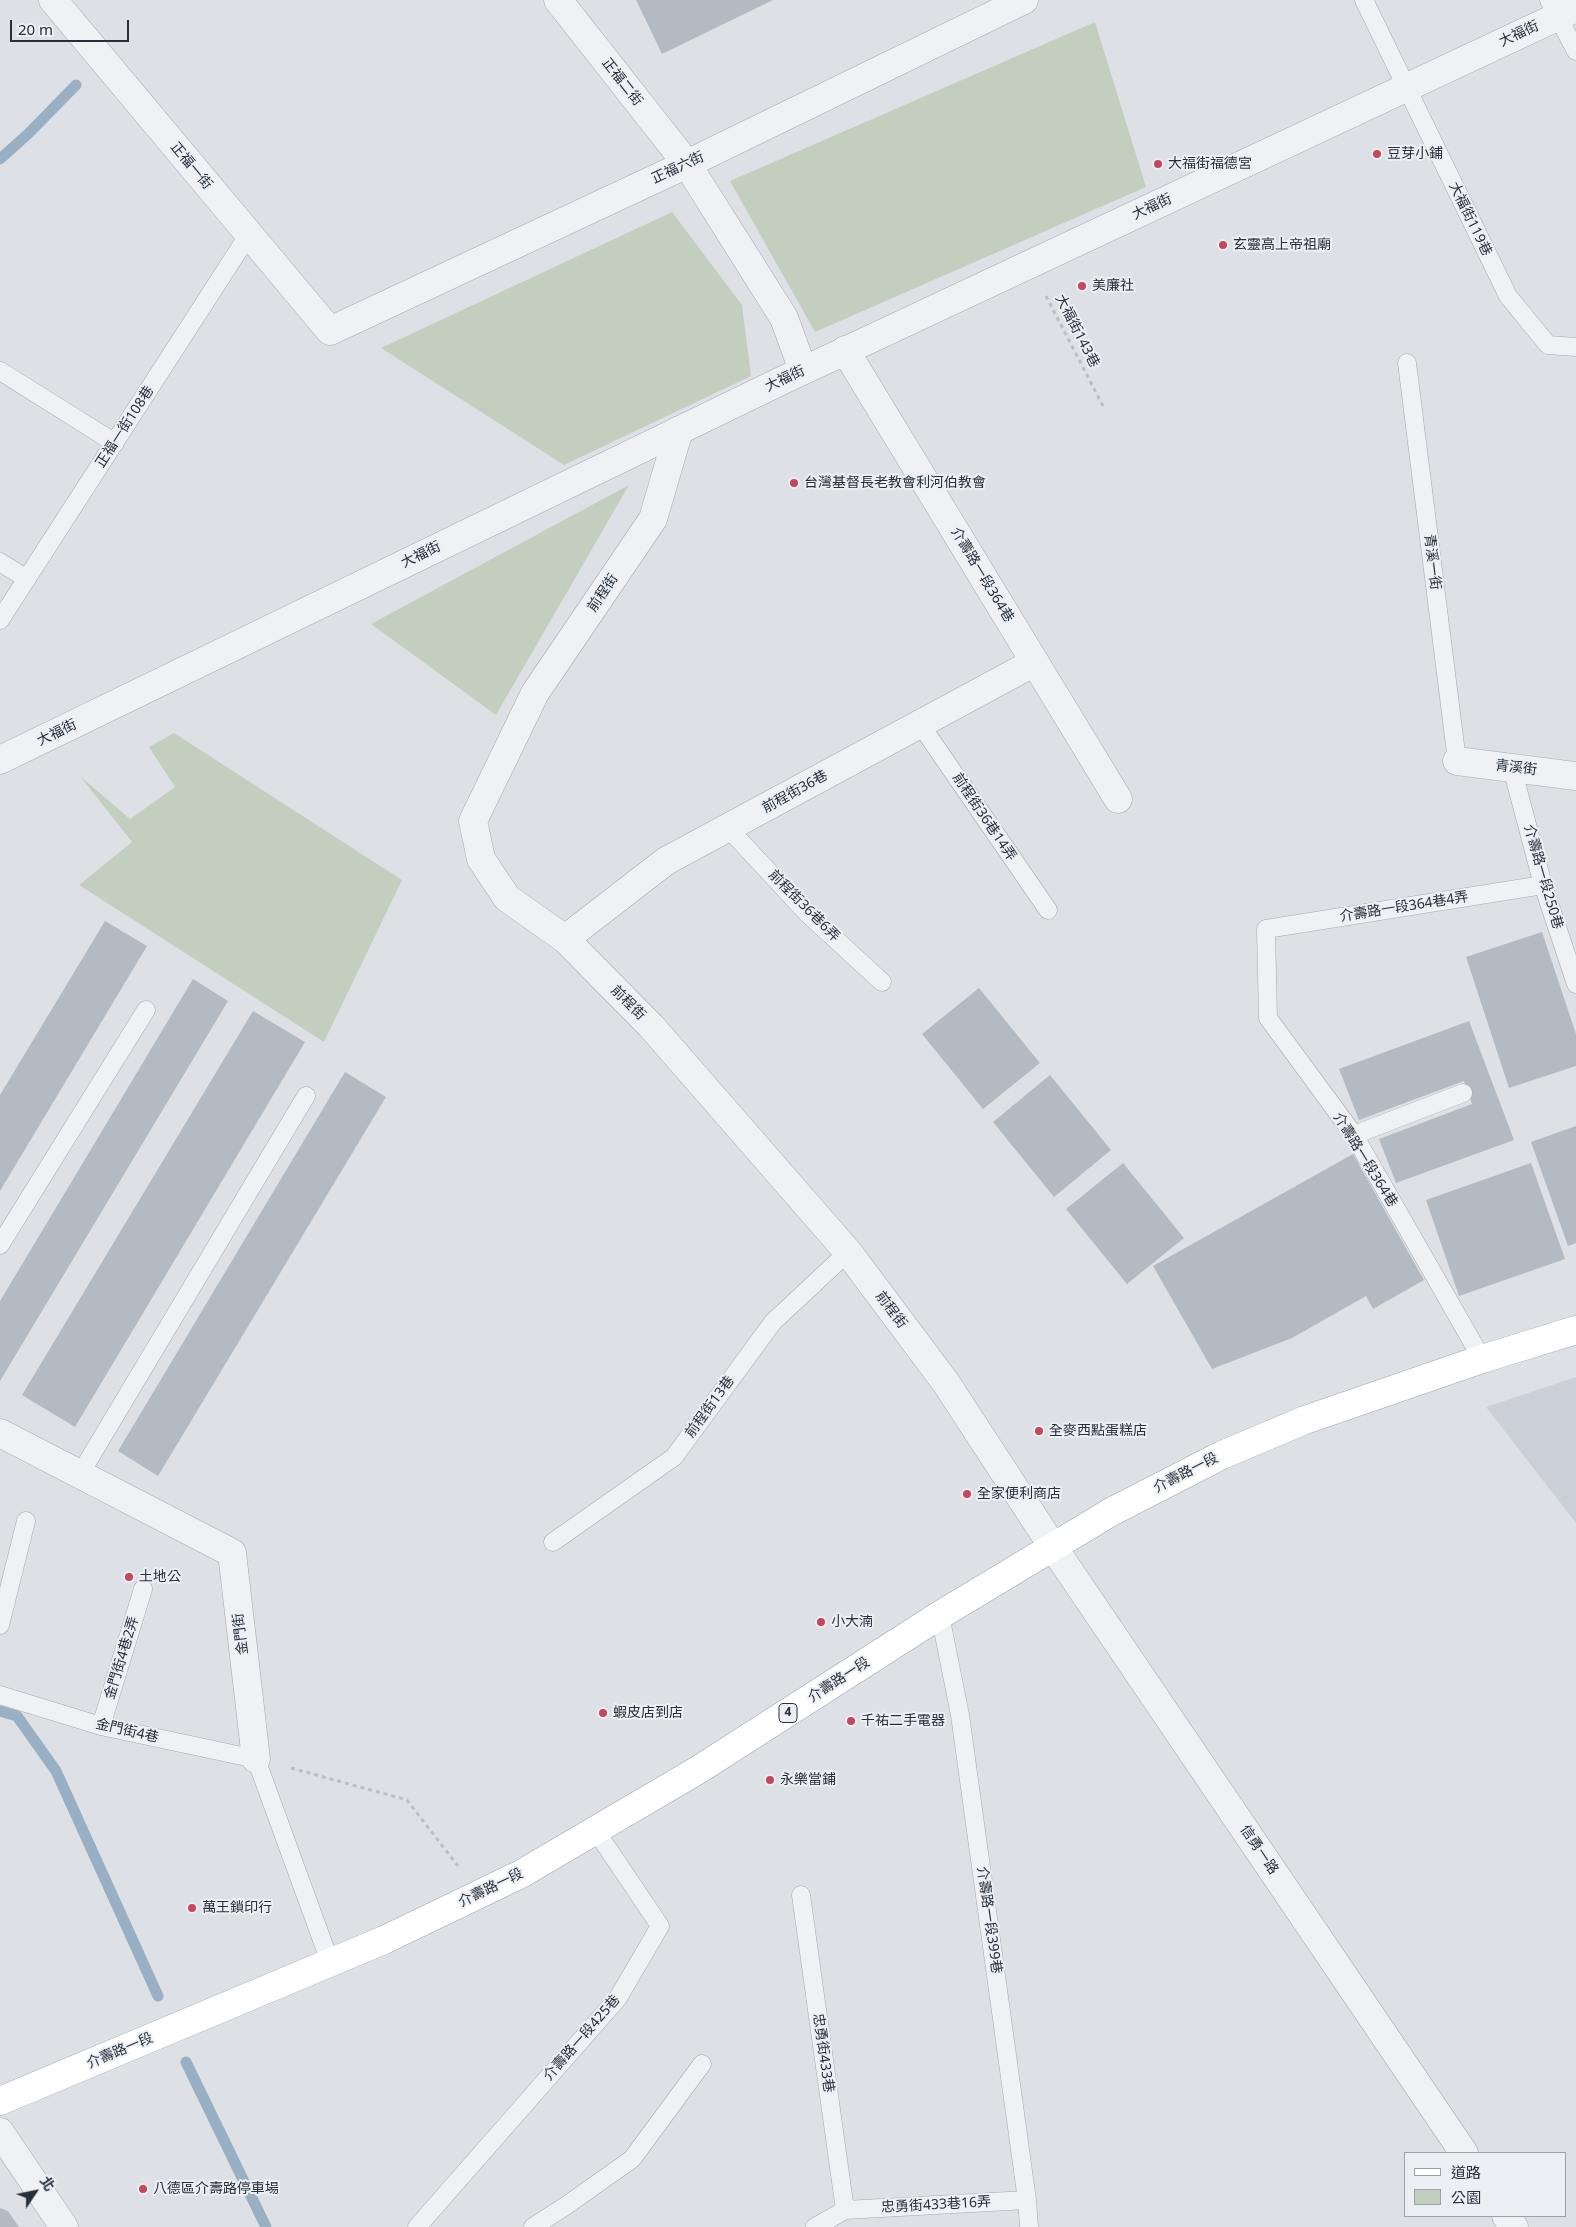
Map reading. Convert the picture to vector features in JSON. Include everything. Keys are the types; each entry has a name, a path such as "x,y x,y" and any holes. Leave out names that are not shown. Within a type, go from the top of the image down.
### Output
{"main road":[{"name":"介壽路一段","path":"0,2101 384,1940 520,1874 698,1770 940,1615 1111,1512 1222,1454 1305,1420 1482,1359 1576,1330"}],"street":[{"name":"正福一街","path":"53,0 330,331"},
{"name":"正福二街","path":"558,0 687,164 784,318 803,370"},
{"name":"正福六街","path":"330,331 687,164 1024,0"},
{"name":"大福街","path":"0,760 803,370 1405,88 1561,8"},
{"name":"介壽路一段364巷","path":"846,350 1118,799"},
{"name":"前程街","path":"678,430 653,519 535,693 473,821 481,859 507,898 565,939 650,1026 848,1252 946,1383 1053,1547"},
{"name":"前程街36巷","path":"565,939 666,861 1035,662"},
{"name":"青溪街","path":"1457,761 1576,776"},
{"name":"金門街","path":"0,1433 79,1476 232,1553 256,1759"},
{"name":"信勇一路","path":"1053,1547 1463,2152"},
{"path":"0,2132 64,2227"}],"lane":[{"name":"大福街119巷","path":"1364,0 1405,88 1508,296 1548,345 1576,346"},
{"path":"1561,8 1576,51"},
{"name":"正福一街108巷","path":"0,620 248,234"},
{"name":"青溪一街","path":"1407,364 1457,761"},
{"path":"0,371 115,443"},
{"path":"0,562 27,579"},
{"name":"前程街36巷14弄","path":"920,724 1048,910"},
{"name":"介壽路一段250巷","path":"1512,768 1543,885 1576,984"},
{"name":"前程街36巷6弄","path":"728,828 808,914 882,982"},
{"name":"介壽路一段364巷4弄","path":"1266,929 1543,885"},
{"name":"介壽路一段364巷","path":"1266,929 1268,1018 1354,1135 1482,1359"},
{"path":"0,1245 146,1010"},
{"path":"1354,1135 1463,1093"},
{"path":"79,1476 306,1096"},
{"name":"前程街13巷","path":"553,1542 674,1457 773,1322 848,1252"},
{"path":"0,1625 26,1521"},
{"name":"金門街4巷2弄","path":"101,1726 143,1589"},
{"name":"介壽路一段399巷","path":"940,1615 960,1715 1027,2200 1028,2227"},
{"name":"金門街4巷","path":"0,1696 101,1726 256,1759"},
{"name":"金門街","path":"256,1759 330,1962"},
{"name":"介壽路一段425巷","path":"422,2225 618,1998 660,1926 596,1831"},
{"name":"忠勇街433巷","path":"801,1895 845,2210"},
{"path":"533,2227 632,2159 702,2064"},
{"name":"忠勇街433巷16弄","path":"845,2210 1027,2200"},
{"path":"815,2227 845,2210"}],"path":[{"name":"大福街143巷","path":"1030,264 1104,408"},
{"path":"256,1759 407,1800 480,1893"}],"shaded area":[{"path":"1576,1377 1576,1523 1486,1407"}],"green space":[{"path":"1095,22 1146,187 815,332 730,181"},
{"path":"672,212 742,305 751,376 564,465 381,348"},
{"path":"629,485 496,715 371,624"},
{"path":"174,733 402,880 324,1042 79,885 132,842 80,776 130,819 175,787 149,747"}],"building":[{"path":"636,0 773,0 662,54"},
{"path":"105,921 147,946 0,1191 0,1095"},
{"path":"1542,932 1576,1034 1576,1066 1509,1088 1466,957"},
{"path":"193,979 228,1001 0,1381 0,1301"},
{"path":"979,988 1040,1063 983,1109 922,1034"},
{"path":"253,1011 305,1042 75,1427 22,1395"},
{"path":"1469,1021 1514,1140 1396,1183 1379,1139 1472,1104 1464,1081 1359,1120 1339,1069"},
{"path":"345,1072 386,1097 158,1476 118,1451"},
{"path":"1050,1075 1111,1150 1054,1197 993,1122"},
{"path":"1576,1126 1576,1243 1568,1246 1531,1142"},
{"path":"1353,1154 1424,1280 1373,1309 1366,1296 1292,1338 1212,1369 1153,1266"},
{"path":"1123,1163 1184,1238 1127,1284 1066,1209"},
{"path":"1531,1163 1565,1259 1459,1296 1426,1200"},
{"path":"0,2208 8,2211 19,2227 0,2227"}],"waterway":[{"path":"0,159 28,134 76,85"},
{"path":"0,1711 17,1716 56,1771 158,1996"},
{"path":"186,2062 266,2227"}],"place":[{"name":"豆芽小鋪","path":"1377,154"},
{"name":"大福街福德宮","path":"1158,164"},
{"name":"玄靈高上帝祖廟","path":"1223,245"},
{"name":"美廉社","path":"1082,286"},
{"name":"台灣基督長老教會利河伯教會","path":"794,483"},
{"name":"全麥西點蛋糕店","path":"1039,1431"},
{"name":"全家便利商店","path":"967,1494"},
{"name":"土地公","path":"129,1577"},
{"name":"小大湳","path":"821,1622"},
{"name":"蝦皮店到店","path":"603,1713"},
{"name":"千祐二手電器","path":"851,1721"},
{"name":"永樂當鋪","path":"770,1780"},
{"name":"萬王鎖印行","path":"192,1908"},
{"name":"八德區介壽路停車場","path":"143,2189"}]}
